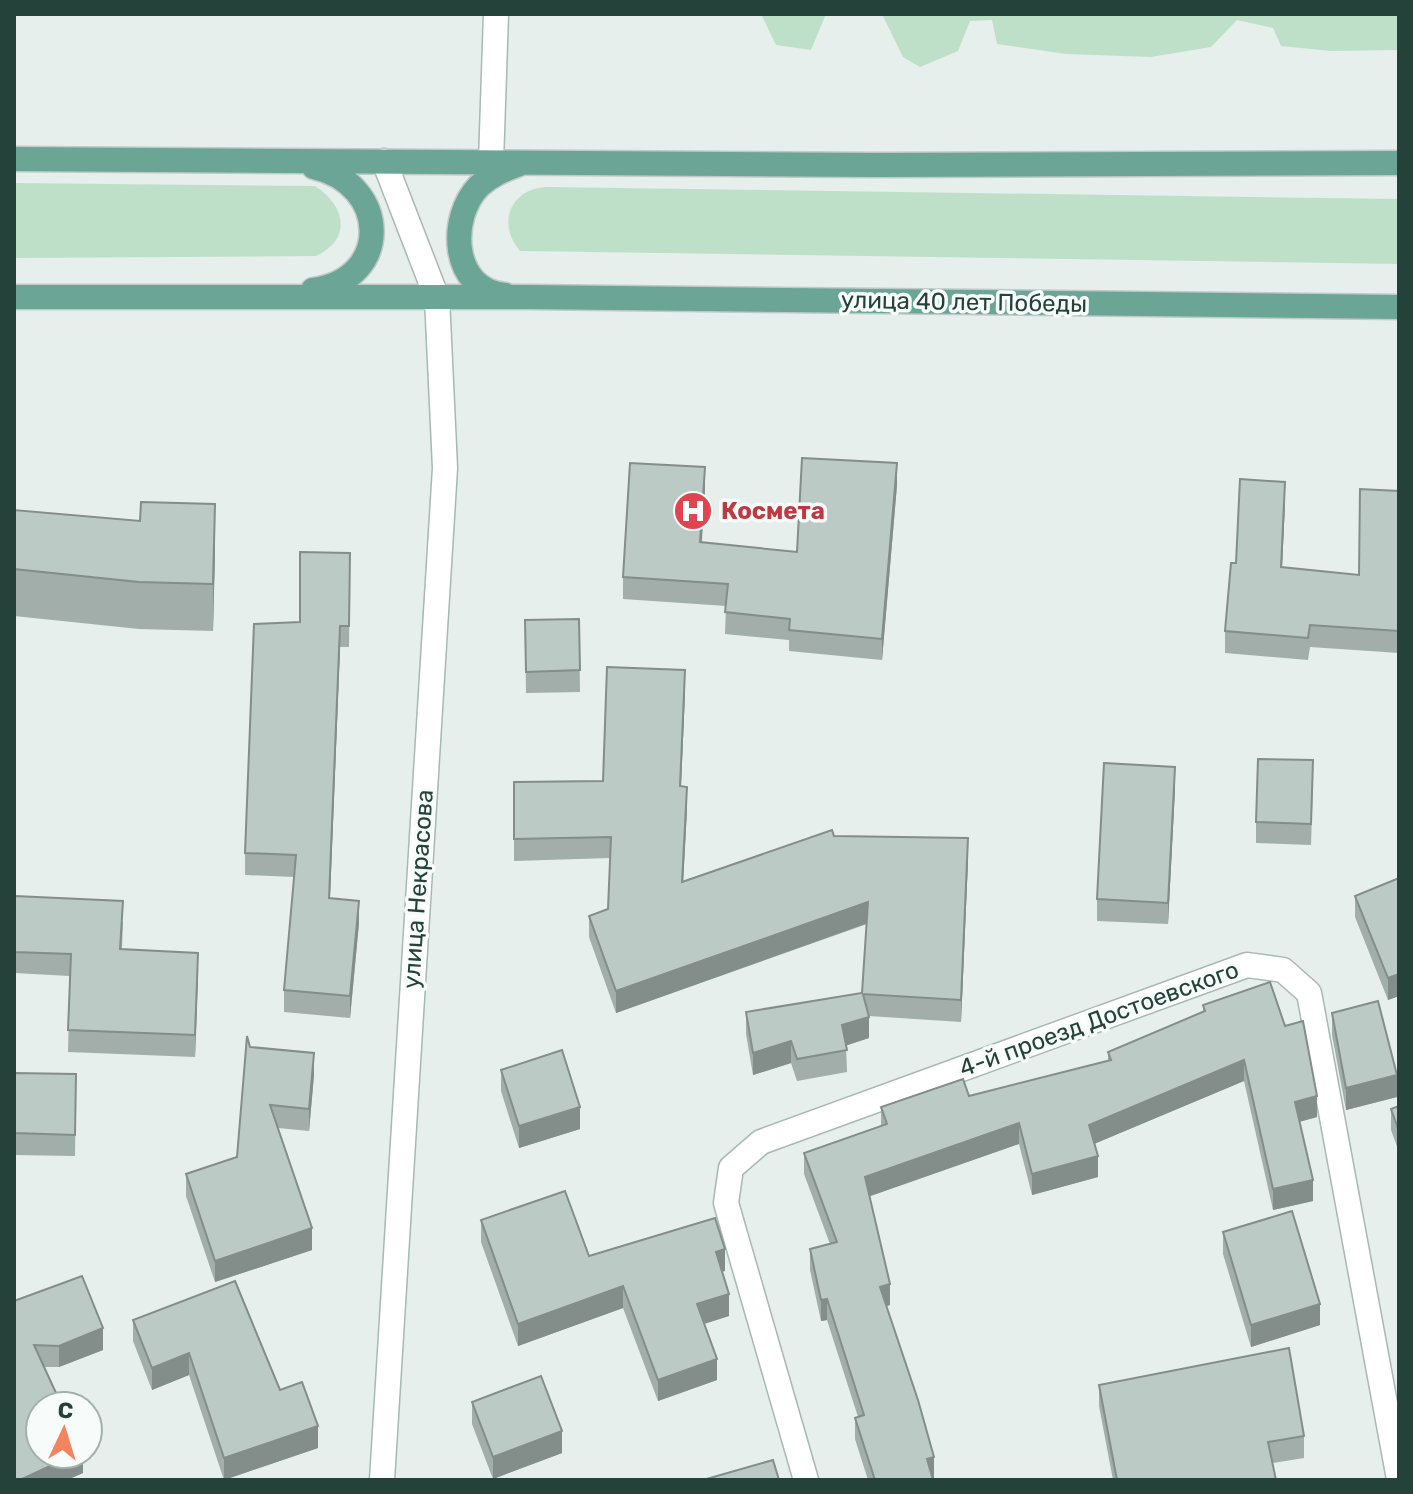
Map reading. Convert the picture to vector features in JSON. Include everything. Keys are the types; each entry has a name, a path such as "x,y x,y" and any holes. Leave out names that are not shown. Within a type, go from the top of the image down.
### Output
{"main road":[{"name":"улица 40 лет Победы","path":"14,159 1399,163"},
{"name":"улица 40 лет Победы","path":"271,296 322,289 349,276 364,265 371,247 371,218 362,196 346,180 328,170 284,160"},
{"name":"улица 40 лет Победы","path":"529,297 496,294 481,287 459,254 458,229 465,207 478,187 497,172 519,164 544,162"},
{"name":"улица 40 лет Победы","path":"14,297 529,297 1399,307"}],"street":[{"path":"491,162 496,14"},
{"path":"384,161 437,298"},
{"name":"улица Некрасова","path":"382,1480 445,468 437,298"},
{"name":"4-й проезд Достоевского","path":"806,1480 726,1203 731,1168 761,1142 1247,965 1283,970 1309,993 1399,1479"}],"green space":[{"path":"761,14 826,14 811,50 776,45"},
{"path":"882,14 1399,14 1399,50 1331,51 1281,46 1273,28 1237,20 1211,47 1151,57 1066,54 997,44 992,20 970,21 958,51 920,67 903,57"},
{"path":"14,183 315,186 338,212 340,231 336,241 316,256 14,258"},
{"path":"548,187 1399,199 1399,264 520,251 509,229 511,208 525,193"}],"building":[{"path":"802,458 897,463 882,639 789,630 790,619 725,612 728,584 623,577 630,463 705,467 700,542 797,552"},
{"path":"1240,479 1285,482 1281,567 1359,575 1360,489 1399,491 1399,631 1310,625 1308,638 1225,631 1231,563 1236,563"},
{"path":"141,502 215,504 213,584 139,582 14,569 14,510 140,521"},
{"path":"300,552 350,553 349,626 340,626 329,898 359,901 350,996 284,990 296,855 245,853 254,624 300,622"},
{"path":"579,619 580,670 526,672 525,620"},
{"path":"607,667 685,670 680,786 687,787 682,882 832,830 834,836 968,838 961,1000 863,994 869,1017 842,1025 847,1050 797,1059 791,1041 753,1053 746,1012 862,993 868,902 616,991 589,916 608,909 611,837 514,839 514,782 603,781"},
{"path":"1258,759 1313,760 1311,824 1256,822"},
{"path":"1104,763 1175,767 1168,903 1097,899"},
{"path":"1399,878 1399,974 1388,978 1355,896"},
{"path":"15,896 123,901 120,949 198,953 195,1035 68,1030 71,954 14,952"},
{"path":"1270,982 1285,1026 1303,1021 1317,1096 1295,1102 1313,1180 1273,1189 1244,1060 1089,1125 1098,1156 1032,1174 1019,1123 865,1177 890,1284 880,1287 934,1457 927,1459 933,1480 875,1480 855,1418 864,1415 827,1299 821,1300 810,1249 837,1242 804,1153 887,1124 881,1107 963,1079 969,1096 1111,1060 1108,1052 1205,1011 1203,1005"},
{"path":"1378,1001 1397,1075 1346,1088 1332,1013"},
{"path":"247,1036 250,1047 314,1053 309,1109 270,1105 312,1228 215,1261 186,1174 237,1157"},
{"path":"562,1050 580,1107 519,1126 501,1070"},
{"path":"14,1073 76,1074 75,1135 14,1133"},
{"path":"1399,1106 1399,1131 1391,1109"},
{"path":"565,1191 589,1256 715,1218 725,1249 716,1252 729,1294 697,1304 717,1359 658,1380 623,1286 518,1324 481,1220"},
{"path":"1292,1211 1320,1304 1251,1325 1223,1232"},
{"path":"82,1276 103,1328 59,1346 34,1345 55,1390 24,1390 24,1470 42,1470 20,1480 14,1480 14,1301"},
{"path":"235,1281 280,1390 302,1382 318,1426 224,1458 189,1353 152,1368 133,1320"},
{"path":"1289,1348 1304,1436 1268,1442 1276,1480 1117,1480 1099,1385"},
{"path":"541,1376 562,1431 493,1457 472,1402"},
{"path":"773,1460 779,1480 703,1480"}],"place":[{"name":"Космета","path":"693,511"}]}
